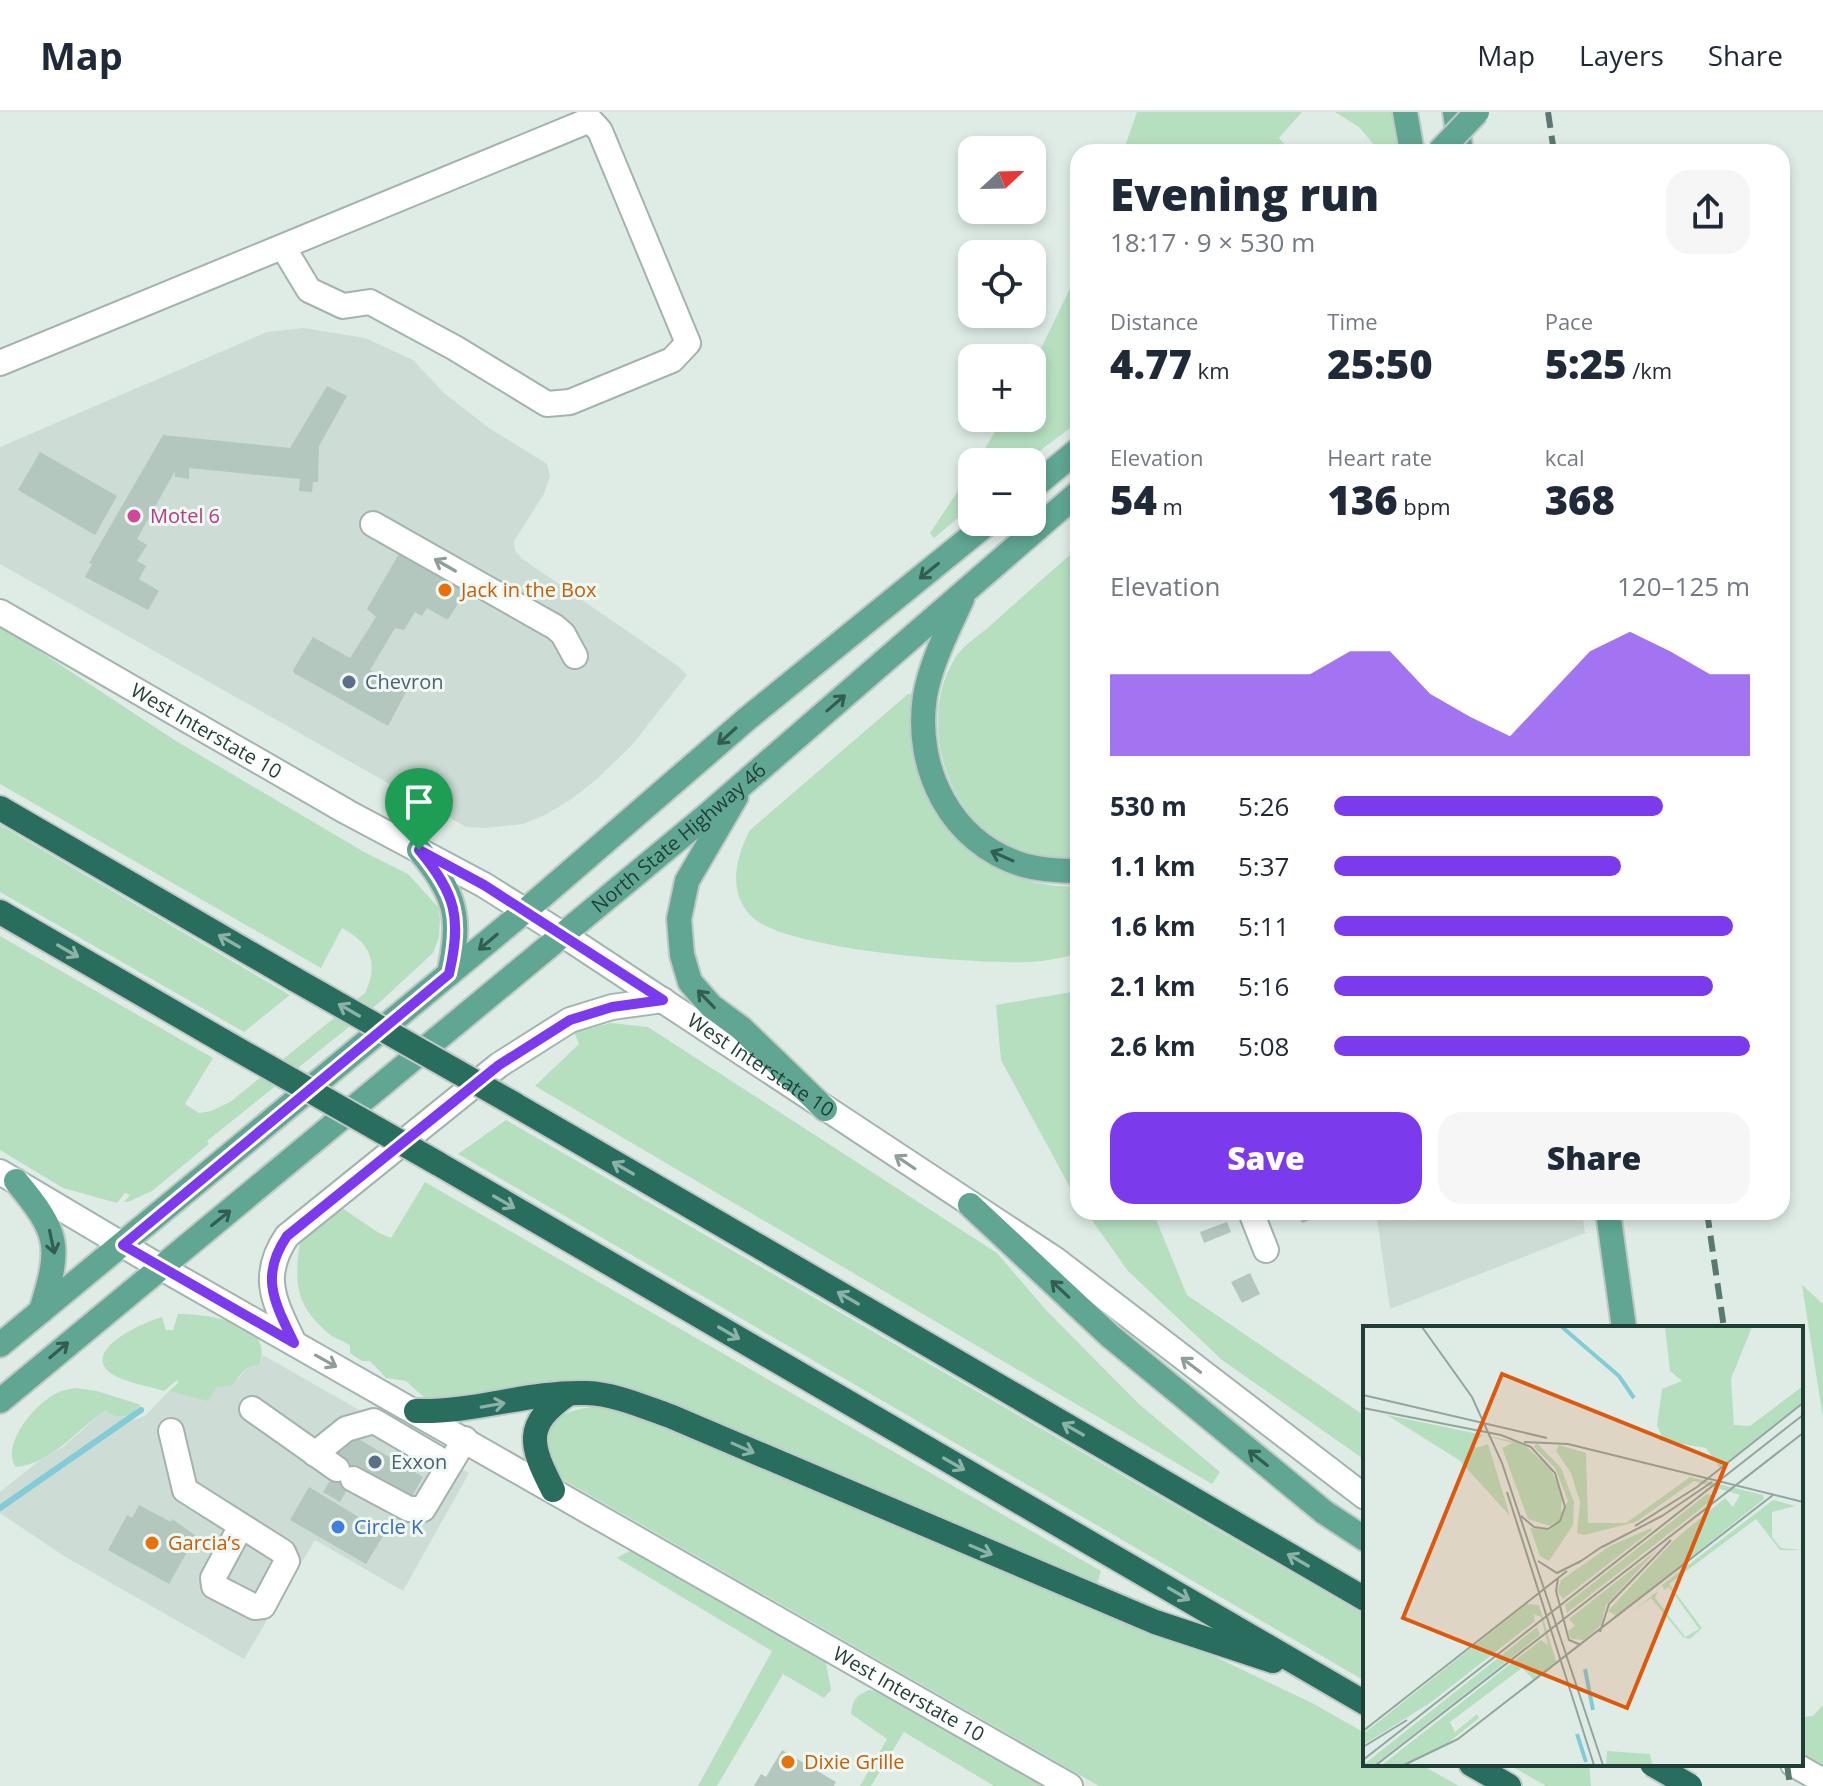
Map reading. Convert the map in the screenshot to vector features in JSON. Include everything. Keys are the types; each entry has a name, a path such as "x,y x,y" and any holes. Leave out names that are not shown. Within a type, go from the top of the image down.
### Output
{"highway":[{"path":"0,808 1363,1598"},
{"path":"0,912 1363,1702"},
{"path":"410,1407 455,1411 570,1393 605,1396 670,1416 1155,1622 1317,1675"},
{"path":"553,1490 542,1469 534,1436 538,1421 548,1408 570,1393"},
{"path":"1474,1766 1509,1786"},
{"path":"1655,1766 1690,1786"}],"main road":[{"path":"1405,112 1411,144"},
{"path":"1455,112 1460,144"},
{"path":"1447,144 1477,112"},
{"path":"1046,476 1070,457"},
{"name":"North State Highway 46","path":"0,1401 744,782 1070,500"},
{"path":"0,1345 525,911 748,718 972,536"},
{"path":"966,591 934,662 926,693 923,738 927,762 937,789 948,811 985,848 1026,866 1070,870"},
{"path":"744,782 687,881 679,919 682,955 690,982 711,1006 741,1028 825,1109"},
{"path":"419,850 450,894 457,930 449,974"},
{"path":"8,1176 37,1207 54,1244 55,1261 41,1311"},
{"path":"970,1205 1110,1336 1324,1512 1363,1538"},
{"path":"1609,1220 1624,1326"},
{"path":"1685,1766 1690,1786"}],"street":[{"path":"0,363 590,120 600,131 688,343 672,360 570,402 547,404 455,348 370,302 343,306 309,290 283,247"},
{"path":"373,524 555,627 563,634 575,656"},
{"name":"West Interstate 10","path":"0,612 562,934 1056,1260 1363,1495"},
{"path":"294,1343 273,1300 271,1277 274,1254 287,1236 499,1065 570,1020 612,1007 663,1000"},
{"name":"West Interstate 10","path":"8,1176 160,1267 1070,1786"},
{"path":"1254,1220 1266,1250"},
{"path":"386,1428 410,1407"},
{"path":"252,1409 345,1474 409,1509 423,1509 465,1439"},
{"path":"315,1454 346,1429 374,1421 449,1465"},
{"path":"171,1431 185,1490 241,1526"},
{"path":"1797,1766 1823,1781"}],"shaded area":[{"path":"304,328 365,338 413,360 444,393 489,428 547,464 550,476 544,494 514,541 515,550 521,558 687,675 632,745 597,779 545,815 523,824 466,827 0,564 0,447 267,332"},
{"path":"1377,1220 1583,1220 1585,1233 1390,1309"},
{"path":"263,1355 469,1473 403,1591 315,1540 244,1659 64,1556 0,1513 0,1492 39,1461 63,1447 102,1413 106,1411 135,1420 146,1415 169,1391 208,1400 217,1387 239,1378 246,1368 259,1365"}],"green space":[{"path":"1137,112 1302,112 1279,138 1284,144 1126,144"},
{"path":"1335,112 1392,112 1398,144 1373,144 1359,127"},
{"path":"1070,289 1070,428 1044,448 985,448 995,432 1046,432 1046,344 1043,344"},
{"path":"958,491 958,518 934,538 930,533"},
{"path":"1070,555 1070,860 1035,855 995,837 973,818 950,782 939,740 940,698 958,653"},
{"path":"0,625 176,741 366,853 408,874 438,907 439,937 433,953 380,1002 207,1141 209,1144 152,1191 128,1202 124,1202 130,1195 125,1193 117,1203 63,1188 0,1150 0,936 213,1058 185,1104 199,1113 230,1102 365,993 372,964 360,940 342,928 321,968 0,784"},
{"path":"908,694 912,694 913,753 924,787 937,812 974,853 997,868 1022,879 1070,886 1070,955 1030,962 927,958 840,946 771,928 751,916 743,906 736,885 738,862 750,830"},
{"path":"0,825 290,995 244,1032 0,892"},
{"path":"1070,992 1070,1187 1001,1060 996,1005"},
{"path":"611,1023 648,1027 997,1253 1046,1310 1139,1404 1220,1472 1212,1484 535,1086 579,1044 574,1032"},
{"path":"506,1120 1363,1614 1363,1680 458,1154"},
{"path":"425,1182 1101,1571 1096,1587 604,1381 577,1380 482,1396 426,1399 406,1381 386,1378 370,1361 362,1361 350,1353 350,1346 328,1333 309,1313 299,1292 297,1269 300,1242 342,1208 391,1238"},
{"path":"1092,1220 1156,1220 1187,1295 1363,1415 1363,1459 1222,1360 1128,1271"},
{"path":"1802,1285 1823,1304 1823,1417 1820,1399"},
{"path":"178,1314 221,1319 248,1330 258,1339 262,1350 259,1365 246,1368 232,1385 217,1387 208,1401 169,1391 178,1383 177,1380 164,1391 109,1372 103,1363 104,1354 119,1337 162,1317 166,1330 173,1330"},
{"path":"76,1388 97,1391 141,1405 129,1416 115,1416 105,1411 53,1453 16,1467 12,1458 13,1447 31,1414 49,1398"},
{"path":"592,1407 620,1411 657,1422 1203,1651 1314,1704 1363,1732 1363,1766 1424,1766 1459,1786 1099,1786 565,1481 555,1467 546,1442 553,1423 575,1410"},
{"path":"629,1551 640,1554 825,1657 831,1690 824,1698 783,1674 717,1786 698,1786 772,1651 617,1558"},
{"path":"869,1690 880,1691 1045,1786 994,1786 904,1732 871,1786 860,1786 887,1739 851,1714 856,1699"},
{"path":"1823,1705 1823,1779 1803,1765 1803,1717 1813,1716"},
{"path":"1511,1766 1589,1766 1591,1786 1546,1786"}],"building":[{"name":"Motel 6","path":"327,386 347,396 319,446 318,482 313,482 312,492 299,491 300,479 189,468 189,479 175,477 175,471 137,539 147,545 137,561 146,566 139,579 159,591 148,610 85,577 92,564 89,563 163,435 290,448"},
{"path":"40,452 117,496 95,535 18,490"},
{"path":"400,552 467,589 449,618 427,608 422,616 415,612 404,630 395,628 370,670 406,692 388,726 293,670 313,637 350,658 376,617 367,609"},
{"path":"1227,1222 1231,1232 1204,1243 1200,1232"},
{"path":"1250,1273 1260,1294 1242,1303 1231,1282"},
{"name":"Exxon","path":"345,1431 423,1477 411,1498 360,1467 340,1502 323,1492 344,1458 334,1452"},
{"name":"Circle K","path":"309,1487 385,1533 366,1564 290,1520"},
{"name":"Garcia’s","path":"139,1505 171,1522 172,1519 196,1536 169,1584 108,1550 127,1515 132,1518"},
{"name":"Dixie Grille","path":"782,1750 836,1782 834,1786 754,1786 761,1774 766,1777"}],"waterway":[{"path":"0,1508 141,1410"}],"railway":[{"path":"1548,112 1553,144"},
{"path":"1708,1220 1724,1326"},
{"path":"1787,1766 1790,1786"}],"place":[{"name":"Motel 6","path":"134,516"},
{"name":"Jack in the Box","path":"445,590"},
{"name":"Chevron","path":"349,682"},
{"name":"Exxon","path":"375,1462"},
{"name":"Circle K","path":"338,1527"},
{"name":"Garcia’s","path":"152,1543"},
{"name":"Dixie Grille","path":"788,1762"}],"route":[{"path":"419,850 484,885 663,1000 588,1012 570,1020 499,1065 287,1236 274,1254 271,1277 273,1300 294,1343 123,1245 449,974 457,930 450,894 419,850"}]}
